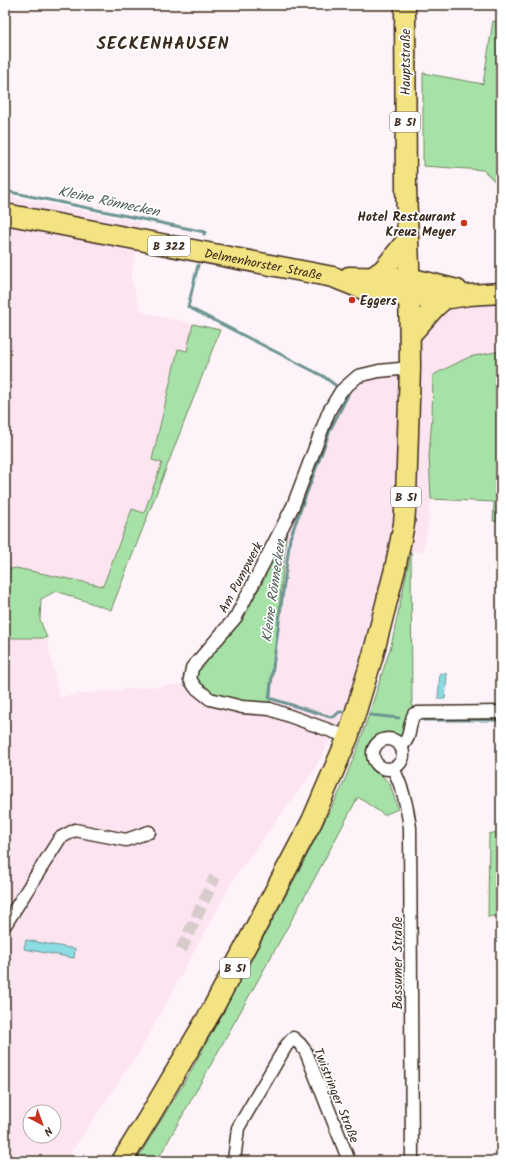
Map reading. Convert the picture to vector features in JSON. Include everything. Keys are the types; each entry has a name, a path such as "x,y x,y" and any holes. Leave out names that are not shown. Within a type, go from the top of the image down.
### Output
{"main road":[{"name":"Hauptstraße","path":"405,5 406,189 408,239"},
{"name":"Delmenhorster Straße","path":"5,214 333,277 373,277 444,298 469,294 501,293"},
{"path":"373,277 384,269 408,239"},
{"name":"B 51","path":"122,1161 185,1056 237,964 312,821 348,737 375,648 395,569 404,524 410,368 408,239"},
{"name":"Delmenhorster Straße","path":"333,277 363,289 409,287 454,288 469,294"},
{"path":"410,335 444,298"}],"street":[{"name":"Am Pumpwerk","path":"348,737 270,709 242,706 210,699 195,687 190,679 192,668 236,617 293,506 329,411 341,392 358,376 379,370 410,368"},
{"path":"401,747 409,737 411,720 414,714 501,712"},
{"path":"387,739 395,741 401,747 401,761 393,768 385,768 380,766 374,758 374,748 381,741 387,739"},
{"name":"Bassumer Straße","path":"393,768 402,785 410,828 412,1161"},
{"path":"5,925 60,838 75,830 126,840 148,832"},
{"name":"Twistringer Straße","path":"234,1161 238,1128 292,1038 300,1044 306,1052 349,1161"}],"shaded area":[{"path":"5,196 140,222 131,278 141,312 193,324 187,351 178,349 153,460 162,463 144,513 132,509 103,586 47,574 41,599 40,620 47,638 59,698 78,694 183,684 193,691 241,711 287,526 298,508 335,413 345,394 360,379 399,376 398,316 501,303 501,351 469,357 432,417 429,456 431,499 428,526 422,553 395,547 350,699 332,737 313,771 235,876 141,1049 65,1161 5,1161"}],"green space":[{"path":"493,21 501,23 501,187 483,170 423,166 423,73 483,84"},
{"path":"193,324 220,330 111,610 56,591 41,599 40,620 47,638 5,638 5,570 16,568 103,586 132,509 144,513 162,463 152,460 178,349 187,351"},
{"path":"501,351 501,522 493,521 494,502 431,499 429,456 433,375 469,357"},
{"path":"287,526 269,716 241,711 193,691 183,684 211,655 261,586"},
{"path":"411,552 412,710 402,738 387,736 376,738 366,749 367,761 390,784 398,809 384,815 358,797 311,885 157,1161 136,1161 190,1073 297,875 342,787 360,742 391,646"},
{"path":"501,831 501,915 488,917 489,834"}],"water":[{"path":"440,673 447,674 445,699 438,699"},
{"path":"26,940 75,949 74,958 24,949"}],"waterway":[{"name":"Kleine Rönnecken","path":"5,191 205,232 204,234"},
{"name":"Kleine Rönnecken","path":"198,265 188,307 323,376 335,385"},
{"name":"Kleine Rönnecken","path":"342,712 339,712 335,716 331,717 269,698 290,538 331,428 348,395"},
{"name":"Kleine Rönnecken","path":"370,715 399,718"},
{"name":"Kleine Rönnecken","path":"424,720 501,720"}],"tunnel":[{"path":"181,950 215,877"}],"place":[{"name":"Hotel Restaurant Kreuz Meyer","path":"464,223"},
{"name":"Eggers","path":"352,300"}],"district":[{"name":"SECKENHAUSEN","path":"163,43"}]}
